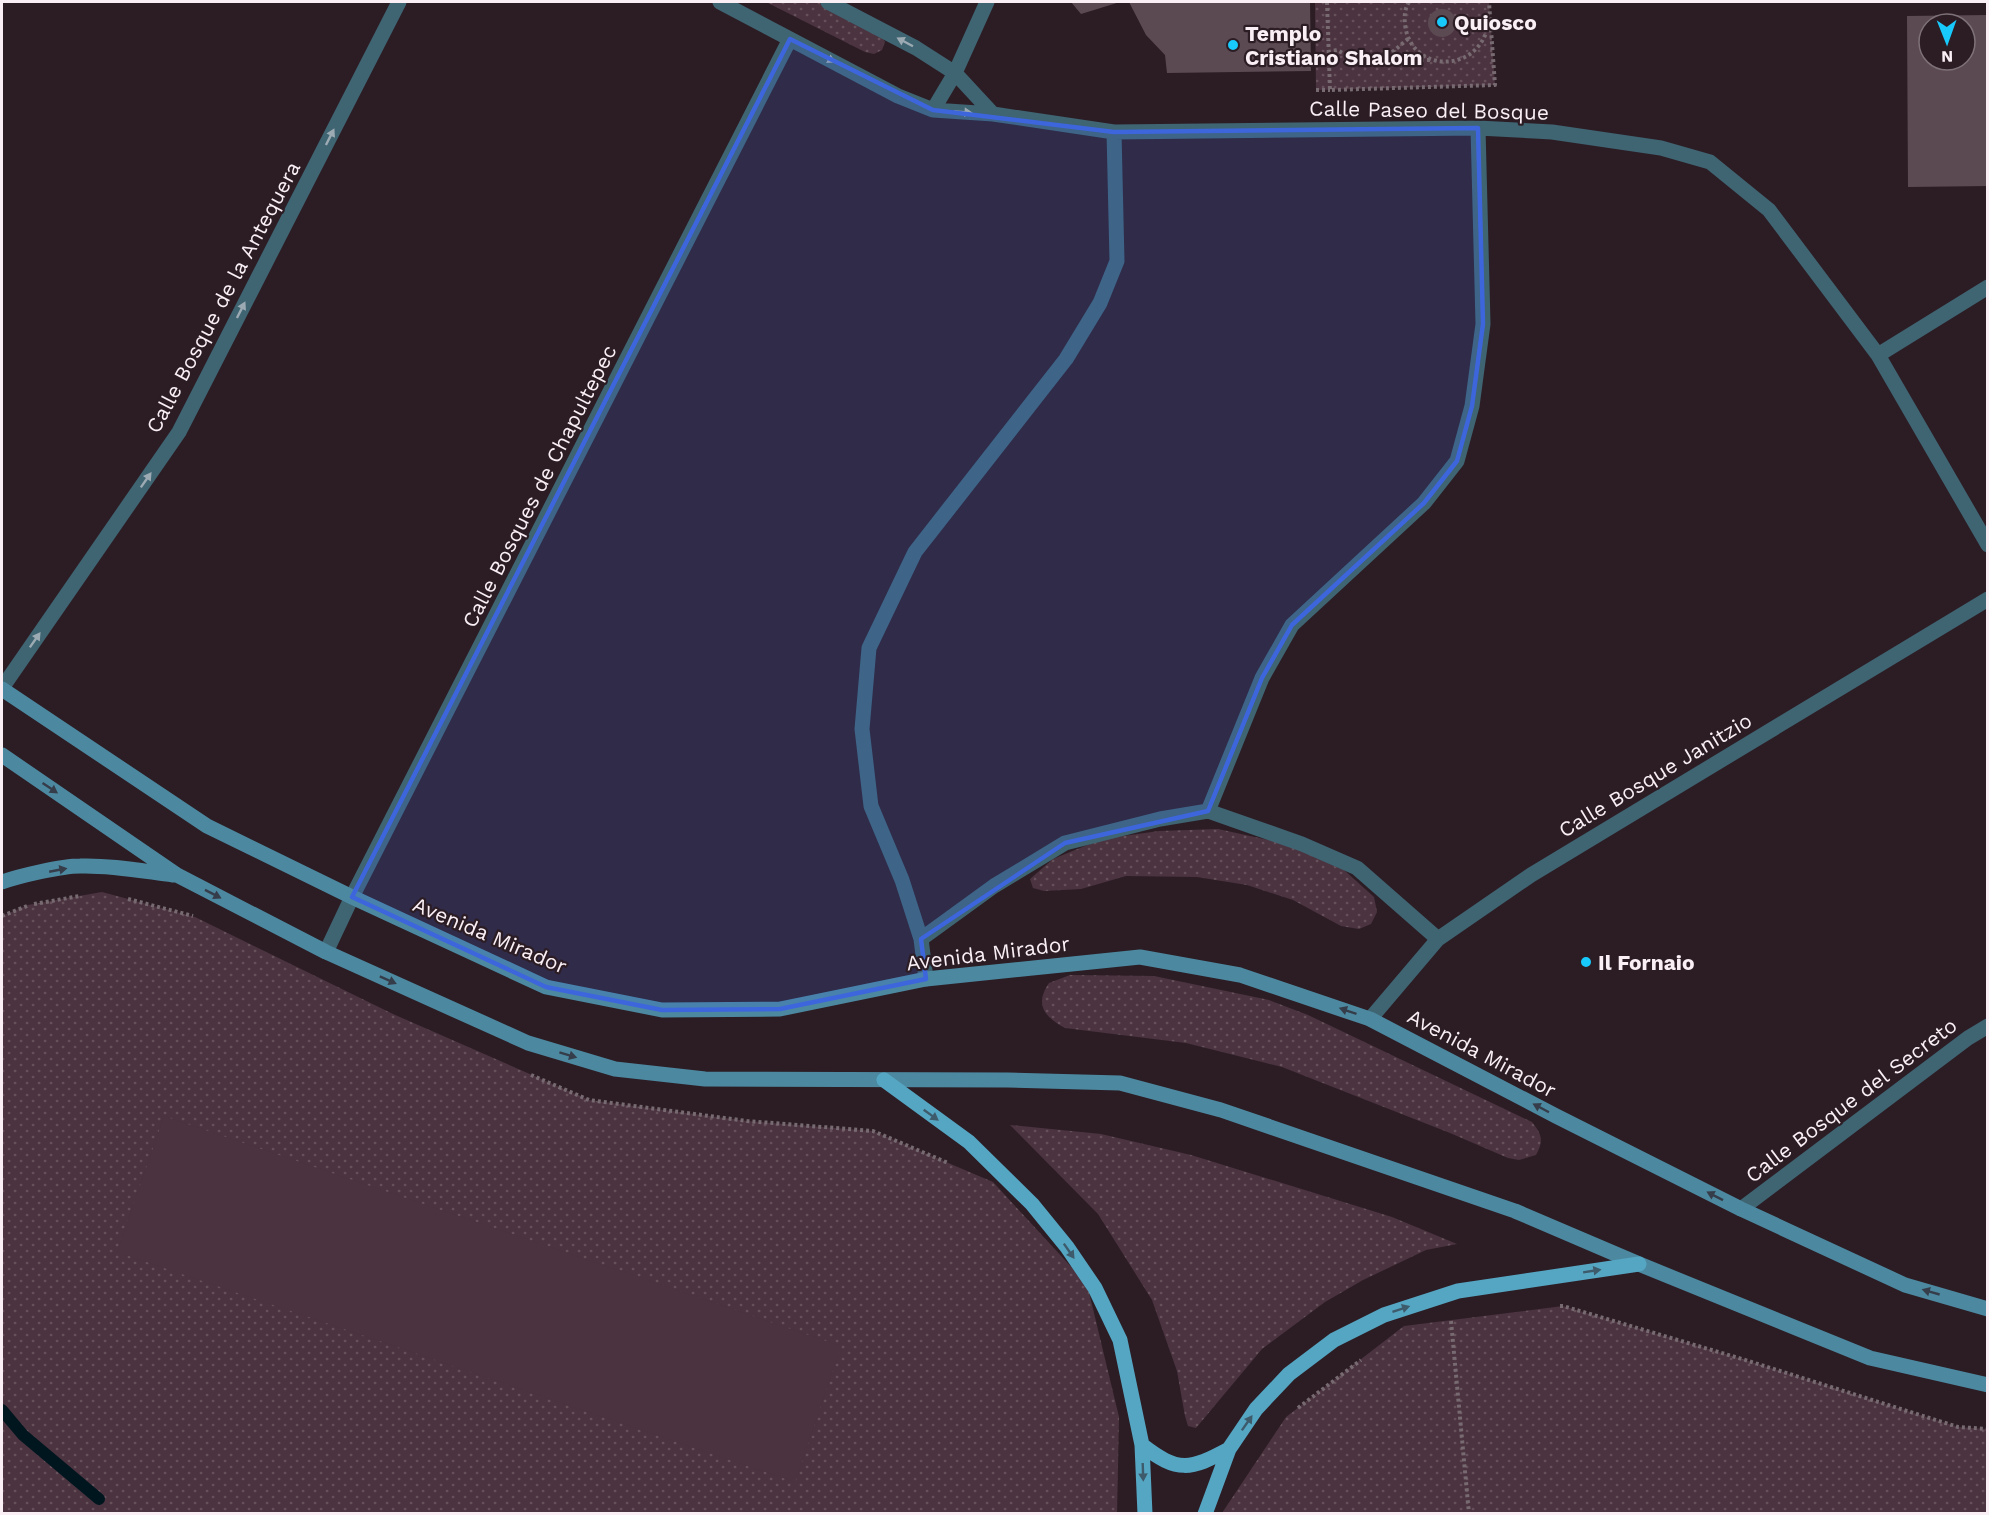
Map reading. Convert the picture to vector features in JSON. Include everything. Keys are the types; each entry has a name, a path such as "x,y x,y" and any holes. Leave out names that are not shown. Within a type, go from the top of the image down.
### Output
{"main road":[{"name":"Avenida Mirador","path":"2,689 207,826 352,897 546,987 662,1010 780,1009 926,979 1140,957 1240,975 1370,1018 1556,1116 1741,1209 1905,1285 1988,1309"},
{"path":"2,755 177,876 327,952 528,1043 615,1069 705,1079 1008,1080 1120,1083 1221,1110 1515,1211 1870,1358 1988,1385"},
{"path":"2,882 12,878 78,866 124,868 177,876"},
{"path":"884,1080 969,1142 1032,1204 1067,1247 1095,1288 1120,1340 1142,1446 1144,1514"},
{"path":"1205,1514 1229,1449 1257,1409 1289,1374 1334,1340 1384,1315 1458,1291 1639,1264"},
{"path":"1142,1446 1161,1460 1178,1465 1192,1465 1206,1461 1229,1449"}],"street":[{"name":"Calle Bosque de la Antequera","path":"2,689 180,432 399,2"},
{"name":"Calle Paseo del Bosque","path":"720,2 898,96 933,110 993,114 1114,132 1478,129 1552,132 1661,148 1710,162 1769,210 1878,355 1988,545"},
{"path":"828,2 916,48 955,73 993,114"},
{"path":"933,110 955,73 987,2"},
{"name":"Calle Bosques de Chapultepec","path":"327,952 352,897 790,39"},
{"path":"1208,812 1262,678 1292,625 1424,503 1457,461 1472,406 1483,324 1478,129"},
{"path":"926,979 921,939 902,880 871,806 862,729 870,648 915,552 1066,359 1100,303 1117,261 1114,132"},
{"path":"1878,355 1988,287"},
{"name":"Calle Bosque Janitzio","path":"1370,1018 1438,939 1531,874 1988,599"},
{"path":"921,939 994,886 1065,843 1160,819 1208,812 1302,844 1357,868 1438,939"},
{"name":"Calle Bosque del Secreto","path":"1741,1209 1968,1038 1988,1026"}],"path":[{"path":"1327,2 1330,90"},
{"path":"1409,2 1405,18 1406,31 1420,53 1432,60"},
{"path":"1316,90 1495,85 1489,21 1487,6 1484,2"},
{"path":"1328,52 1337,50 1357,61 1459,61 1471,55 1481,46 1487,34 1489,2"},
{"path":"1382,60 1409,38"},
{"path":"2,916 28,905 81,896"},
{"path":"123,897 195,917"},
{"path":"524,1072 589,1100 747,1121 873,1131 949,1163"},
{"path":"1552,1307 1563,1306 1586,1312 1958,1427 1988,1430"},
{"path":"1462,1319 1451,1320 1469,1514"},
{"path":"1295,1410 1368,1354"}],"highlighted area":[{"path":"790,39 933,110 1114,132 1478,128 1483,324 1472,406 1457,461 1424,503 1292,625 1262,678 1208,811 1065,843 921,939 926,979 780,1009 662,1010 546,987 352,897"}],"shaded area":[{"path":"766,2 818,2 882,36 885,42 882,50 874,54 865,52"},
{"path":"1315,2 1489,2 1495,85 1316,90"},
{"path":"1218,829 1287,844 1344,870 1374,897 1377,912 1371,924 1359,929 1341,926 1293,900 1247,885 1197,877 1126,876 1081,889 1044,891 1033,888 1030,879 1053,859 1102,839 1159,831"},
{"path":"102,892 195,917 393,1014 589,1100 747,1121 873,1131 993,1182 1087,1284 1119,1417 1117,1513 2,1514 2,916 28,905"},
{"path":"1070,975 1154,976 1269,1000 1308,1015 1532,1122 1541,1138 1539,1150 1536,1155 1519,1160 1508,1158 1282,1067 1186,1043 1065,1028 1047,1015 1042,998 1049,983"},
{"path":"164,1116 841,1346 795,1482 117,1252"},
{"path":"1010,1125 1101,1134 1191,1155 1392,1217 1457,1244 1426,1250 1363,1280 1325,1302 1262,1349 1196,1428 1188,1426 1177,1371 1152,1300 1098,1214"},
{"path":"1563,1306 1958,1427 1987,1429 1987,1513 1222,1513 1286,1417 1404,1326"}],"building":[{"path":"1071,2 1120,2 1081,14"},
{"name":"Templo Cristiano Shalom","path":"1129,2 1310,2 1311,71 1167,73 1165,55 1146,35"},
{"name":"Quiosco","path":"1442,9 1452,13 1456,23 1452,33 1442,37 1432,33 1428,23 1432,13"},
{"path":"1977,15 1988,15 1988,186 1908,187 1907,16 1917,16 1917,72 1977,72"}],"waterway":[{"path":"2,1410 23,1435 99,1499"}],"place":[{"name":"Quiosco","path":"1442,22"},
{"name":"Templo Cristiano Shalom","path":"1233,45"},
{"name":"Il Fornaio","path":"1586,962"}]}
